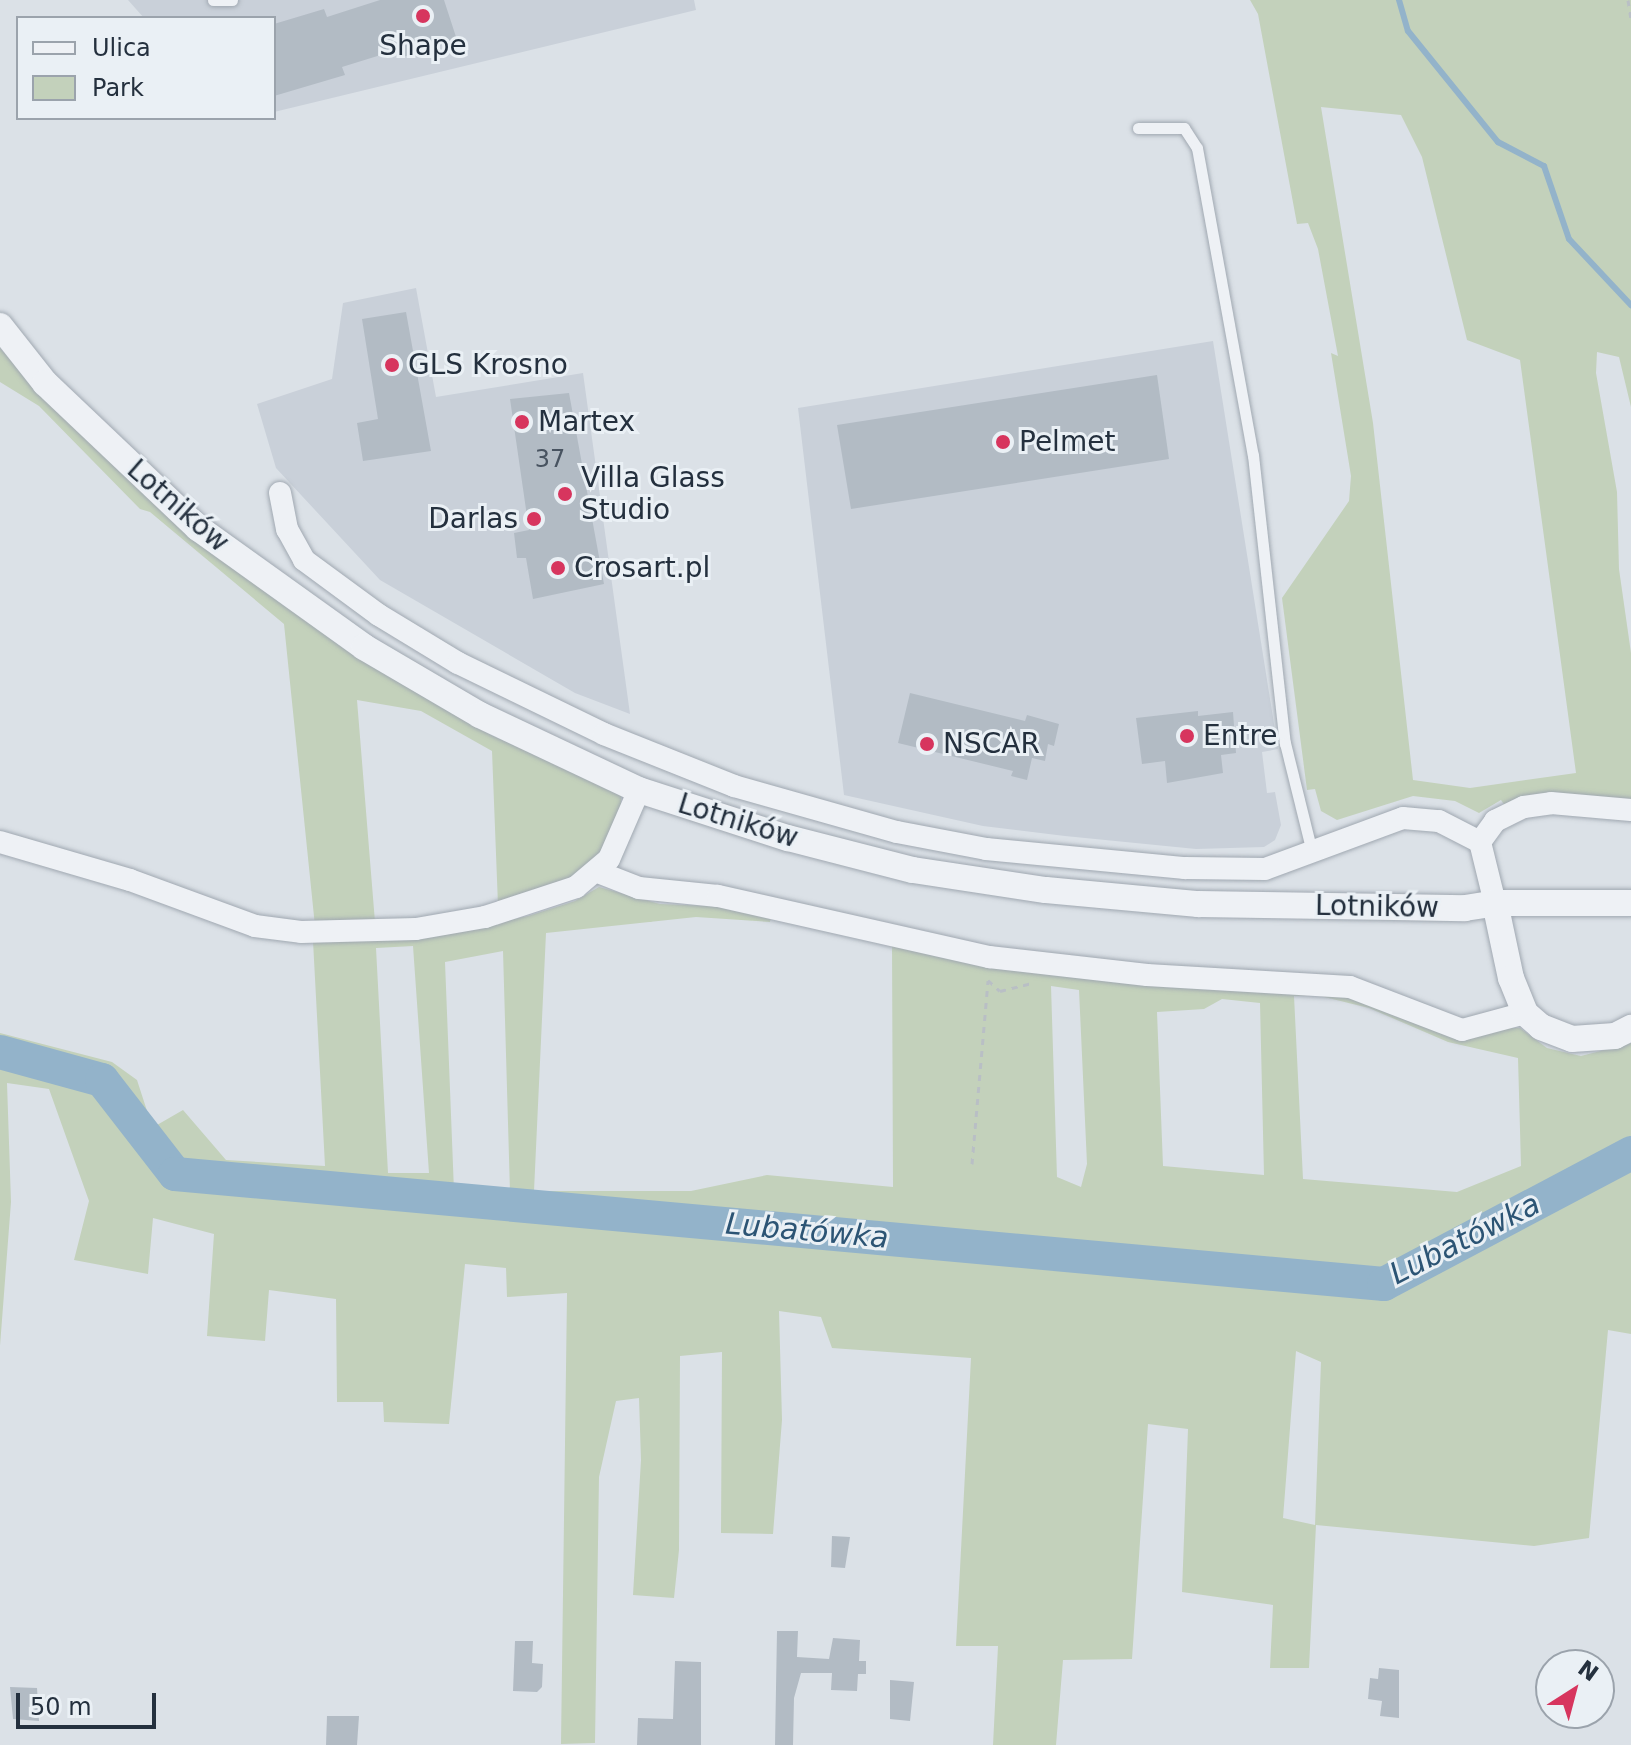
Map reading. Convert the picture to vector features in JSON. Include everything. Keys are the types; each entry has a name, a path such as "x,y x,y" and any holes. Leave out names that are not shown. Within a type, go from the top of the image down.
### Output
{"street":[{"name":"Lotników","path":"0,326 45,383 198,528 364,647 480,715 639,790 788,838 913,870 1046,890 1198,904 1465,908 1495,903 1631,903"},
{"path":"280,493 287,529 304,560 379,615 458,663 604,734 734,786 897,832 1006,852 1185,868 1265,869 1403,818 1439,821 1480,842 1511,978 1525,1013 1541,1027 1572,1039 1615,1036 1631,1028"},
{"path":"0,842 130,880 255,926 301,932 416,929 485,917 576,887 598,872 609,859 639,790"},
{"path":"1480,842 1495,821 1524,807 1551,803 1631,810"},
{"path":"598,872 639,888 718,896 989,957 1147,975 1350,987 1462,1030 1525,1013"}],"lane":[{"path":"213,0 232,0"},
{"path":"1138,128 1184,128 1197,148 1257,454 1285,743 1312,852"}],"path":[{"path":"1628,0 1631,19"},
{"path":"972,1164 983,1083 989,957"}],"shaded area":[{"path":"128,0 694,0 696,10 276,112 276,16 142,16"},
{"path":"416,288 436,397 583,373 630,714 575,693 380,580 276,468 257,404 332,379 343,303"},
{"path":"1213,341 1278,749 1262,752 1267,793 1275,792 1281,825 1275,840 1264,847 1196,849 1065,836 983,826 844,795 798,408"}],"green space":[{"path":"1250,0 1631,0 1631,407 1619,357 1597,352 1596,373 1617,492 1619,569 1631,653 1631,803 1506,807 1501,800 1479,813 1455,801 1413,796 1337,820 1321,811 1315,789 1307,790 1282,598 1349,501 1351,476 1331,353 1338,356 1318,249 1308,223 1297,224 1258,14","holes":["1321,107 1401,115 1422,157 1467,340 1520,360 1576,773 1470,788 1413,780 1373,423"]},
{"path":"0,348 34,386 319,629 491,735 621,794 621,809 604,850 574,879 498,905 492,751 421,711 357,700 375,922 315,926 284,624 150,512 140,509 39,406 0,382"},
{"path":"599,887 660,904 735,907 771,916 770,922 696,917 546,933 534,1191 691,1191 767,1175 893,1187 892,944 1342,992 1420,1022 1520,1028 1547,1048 1581,1056 1631,1043 1631,1334 1608,1330 1589,1538 1534,1546 1316,1525 1309,1668 1270,1668 1273,1605 1182,1592 1188,1429 1148,1424 1132,1659 1063,1660 1056,1745 993,1745 998,1646 956,1646 971,1358 832,1348 821,1317 779,1311 782,1420 773,1534 721,1533 722,1352 680,1356 679,1550 674,1598 633,1595 641,1460 639,1398 616,1401 599,1477 595,1743 561,1744 567,1293 507,1297 506,1268 465,1264 449,1424 384,1422 383,1402 337,1402 336,1299 269,1290 265,1341 207,1336 214,1234 153,1218 148,1274 74,1260 89,1201 49,1089 7,1083 11,1202 0,1346 0,1033 112,1062 137,1080 149,1117 157,1125 183,1110 226,1160 325,1166 313,941 444,934 528,916 575,901","holes":["413,946 429,1173 388,1173 376,948","503,951 510,1192 454,1191 445,962","1051,986 1079,990 1087,1164 1081,1187 1057,1177","1316,995 1369,1008 1448,1042 1518,1058 1521,1166 1457,1192 1303,1179 1294,996","1222,999 1260,1003 1264,1175 1163,1166 1157,1012 1204,1009","1296,1351 1321,1362 1315,1525 1283,1518"]}],"building":[{"path":"380,0 444,0 457,40 403,57 400,49 342,67 345,75 276,95 276,23 324,9 327,17"},
{"name":"GLS Krosno","path":"406,312 431,451 363,461 357,423 378,419 362,319"},
{"name":"Pelmet","path":"1157,375 1169,459 851,509 837,425"},
{"path":"569,393 604,584 533,599 526,558 517,558 514,533 529,530 510,399"},
{"path":"910,693 1025,721 1027,715 1059,724 1054,746 1048,744 1045,761 1032,758 1027,780 1011,776 1013,771 898,743"},
{"name":"Entre","path":"1198,711 1198,716 1233,712 1236,753 1221,755 1223,773 1167,783 1165,761 1142,764 1136,718"},
{"path":"832,1536 850,1537 845,1568 831,1567"},
{"path":"777,1631 798,1631 797,1657 829,1659 833,1638 860,1640 859,1661 866,1661 866,1674 858,1674 857,1691 831,1690 832,1673 801,1673 794,1698 793,1745 775,1745"},
{"path":"515,1641 533,1641 532,1663 543,1664 542,1687 537,1692 513,1691"},
{"path":"675,1661 701,1662 701,1745 637,1745 638,1718 673,1719"},
{"path":"1379,1668 1399,1670 1399,1718 1380,1716 1382,1701 1368,1699 1370,1678 1378,1679"},
{"path":"890,1680 914,1682 910,1721 890,1719"},
{"path":"10,1687 37,1688 39,1721 13,1719"},
{"path":"327,1716 359,1716 357,1745 326,1745"}],"waterway":[{"path":"1399,0 1408,31 1498,142 1544,166 1569,239 1631,305"},
{"name":"Lubatówka","path":"0,1052 102,1080 175,1174 1384,1284 1631,1153"}],"place":[{"name":"Shape","path":"423,16"},
{"name":"GLS Krosno","path":"392,365"},
{"name":"Martex","path":"522,422"},
{"name":"Pelmet","path":"1003,442"},
{"name":"Villa Glass Studio","path":"565,494"},
{"name":"Darlas","path":"534,519"},
{"name":"Crosart.pl","path":"558,568"},
{"name":"Entre","path":"1187,736"},
{"name":"NSCAR","path":"927,744"}]}
